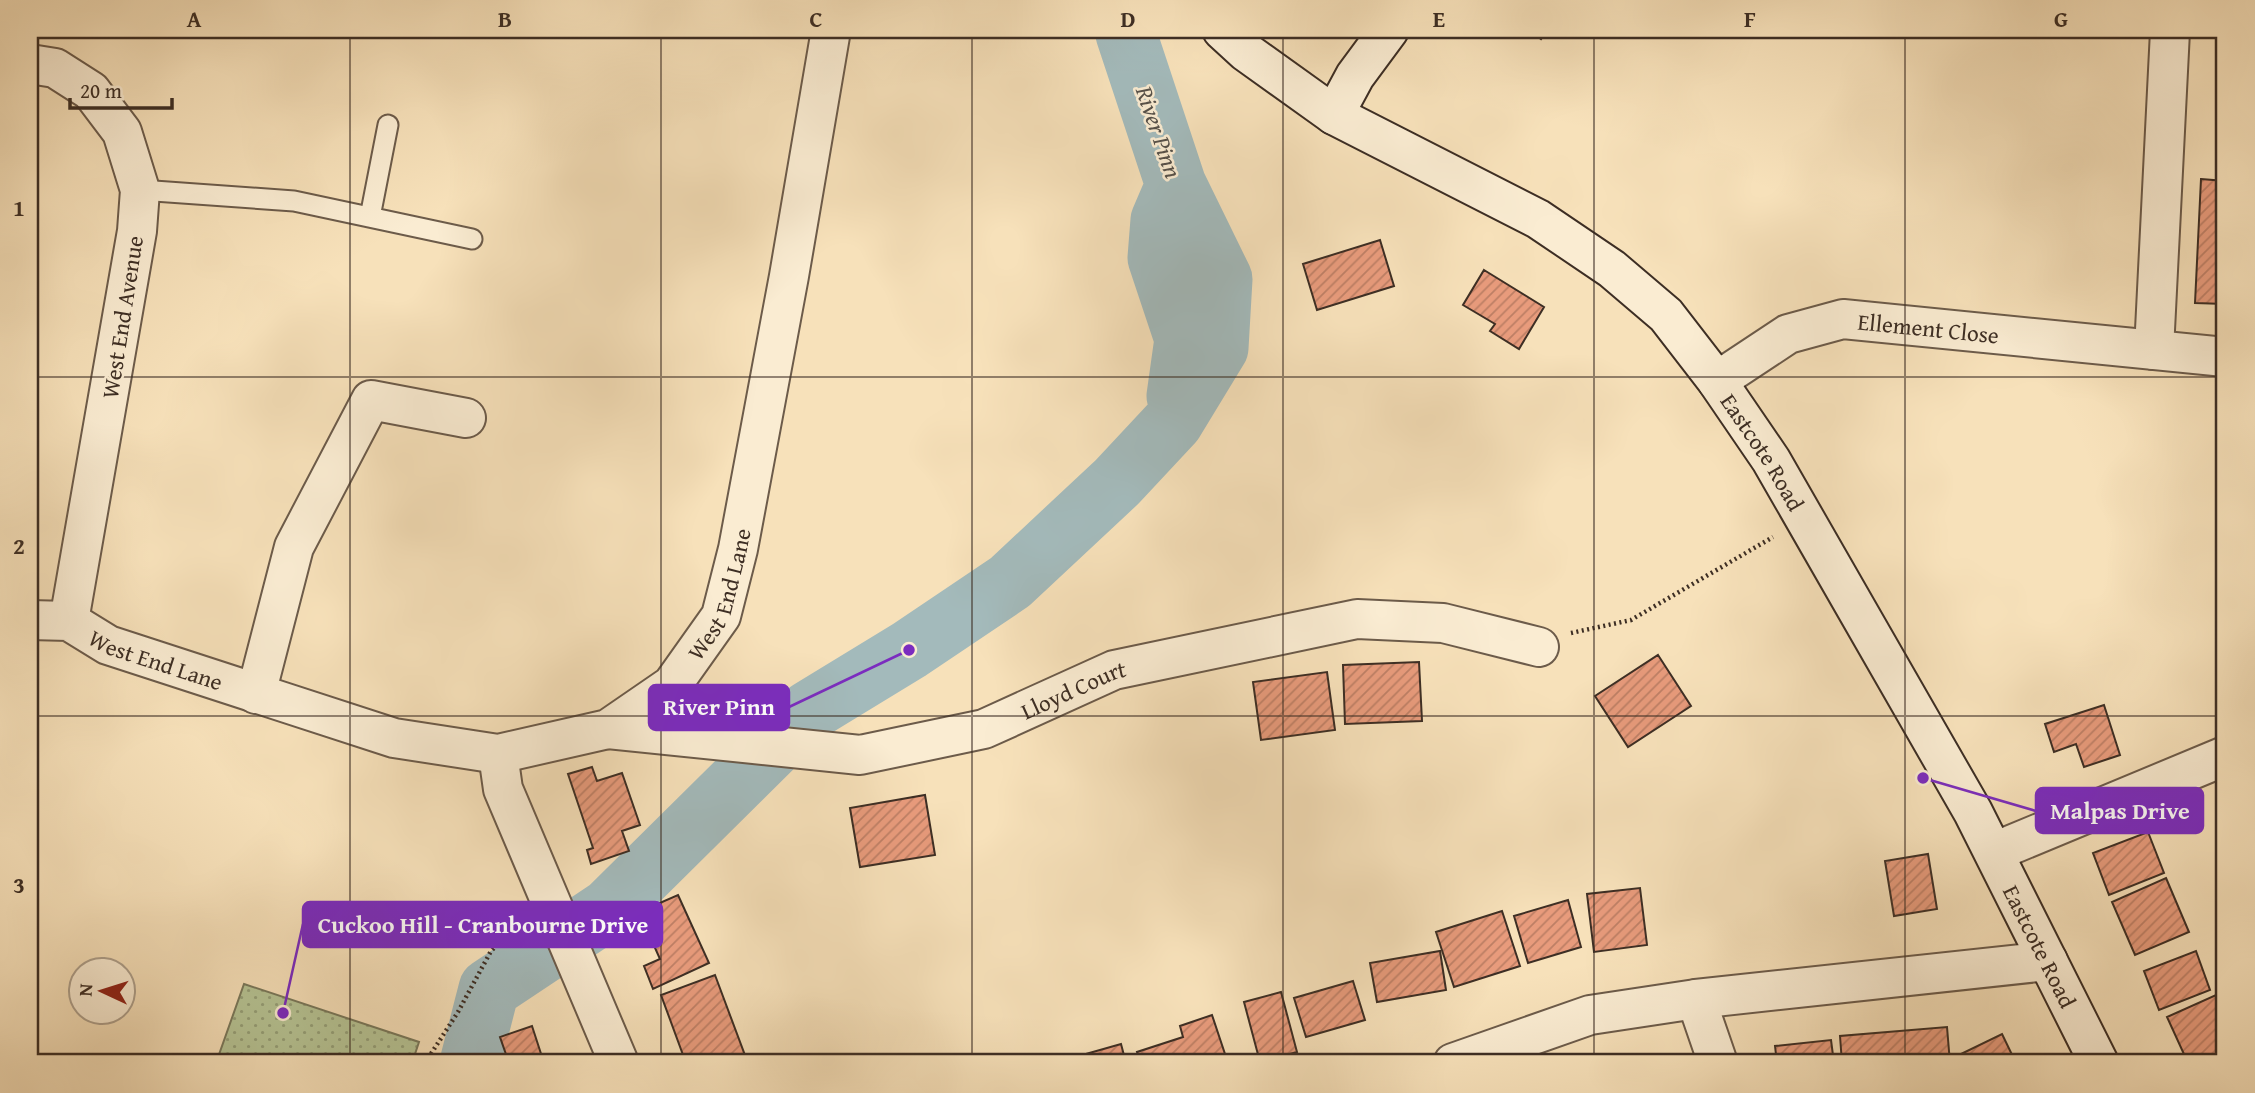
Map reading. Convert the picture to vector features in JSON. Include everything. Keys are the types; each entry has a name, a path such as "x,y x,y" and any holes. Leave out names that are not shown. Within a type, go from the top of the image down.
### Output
{"street":[{"name":"West End Lane","path":"30,620 69,621 108,645 394,738 498,754 608,729 672,685 721,616 738,549 831,30"},
{"name":"Eastcote Road","path":"1222,30 1247,52 1334,115 1538,219 1612,269 1666,315 1717,381 1771,460 1994,852 2099,1063"},
{"path":"1334,115 1355,76 1389,30"},
{"path":"2154,350 2170,31"},
{"name":"West End Avenue","path":"30,64 55,68 91,91 122,132 140,190 137,231 69,621"},
{"name":"Ellement Close","path":"1717,381 1788,334 1843,319 2225,357"},
{"path":"256,694 294,547 371,400 466,418"},
{"name":"Lloyd Court","path":"608,729 860,755 984,729 1114,670 1357,619 1443,623 1539,647"},
{"path":"498,754 503,789 619,1063"},
{"path":"1994,852 2225,756"},
{"path":"1453,1063 1590,1016 1696,999 2048,961"},
{"path":"1696,999 1718,1063"}],"lane":[{"path":"370,217 388,125"},
{"path":"140,190 294,201 472,239"}],"path":[{"path":"1539,647 1560,635 1631,620 1804,519"},
{"path":"425,1063 458,1012 491,951 520,921 553,909"}],"green space":[{"path":"244,984 419,1042 412,1063 216,1063"}],"building":[{"path":"1529,30 1548,30 1541,39"},
{"path":"2201,179 2225,181 2225,304 2195,303"},
{"path":"1380,240 1394,286 1317,310 1303,264"},
{"path":"1484,270 1544,307 1519,349 1490,331 1495,324 1463,305"},
{"path":"1658,655 1691,706 1628,747 1595,696"},
{"path":"1419,662 1422,721 1345,724 1343,665"},
{"path":"1327,672 1335,730 1261,740 1253,682"},
{"path":"2104,705 2120,755 2084,767 2076,744 2054,752 2045,724"},
{"path":"592,767 597,781 622,773 640,825 622,831 629,851 591,864 587,850 593,848 568,774"},
{"path":"925,795 935,855 860,867 850,808"},
{"path":"2148,832 2164,873 2109,895 2093,853"},
{"path":"1928,854 1937,909 1894,916 1885,861"},
{"path":"2166,878 2189,932 2135,955 2112,902"},
{"path":"1640,888 1647,945 1594,952 1587,894"},
{"path":"678,895 709,963 653,989 644,966 660,959 639,912"},
{"path":"1568,900 1581,947 1528,963 1514,916"},
{"path":"1502,911 1520,966 1454,987 1436,932"},
{"path":"1440,951 1446,990 1377,1002 1370,963"},
{"path":"2196,951 2210,990 2159,1010 2144,971"},
{"path":"715,975 746,1058 731,1063 686,1063 661,995"},
{"path":"1353,981 1365,1020 1306,1037 1294,998"},
{"path":"1281,992 1297,1052 1260,1062 1244,1002"},
{"path":"2216,995 2225,1015 2225,1054 2206,1063 2188,1063 2167,1017"},
{"path":"1212,1015 1228,1063 1141,1063 1137,1052 1183,1037 1180,1026"},
{"path":"532,1026 544,1063 509,1063 500,1037"},
{"path":"1947,1027 1950,1063 1842,1063 1840,1036"},
{"path":"2002,1034 2016,1063 1966,1063 1961,1054"},
{"path":"1831,1040 1834,1063 1777,1063 1775,1046"},
{"path":"1121,1044 1126,1063 1054,1063"}],"waterway":[{"name":"River Pinn","path":"470,1063 489,989 609,909 809,711 909,650 1010,582 1117,482 1173,422 1218,348 1222,279 1176,185 1126,34 1130,30"},
{"path":"1176,185 1161,220 1158,258 1185,339 1177,396"}],"place":[{"name":"River Pinn","path":"909,650"},
{"name":"Malpas Drive","path":"1923,778"},
{"name":"Cuckoo Hill - Cranbourne Drive","path":"283,1013"}]}
